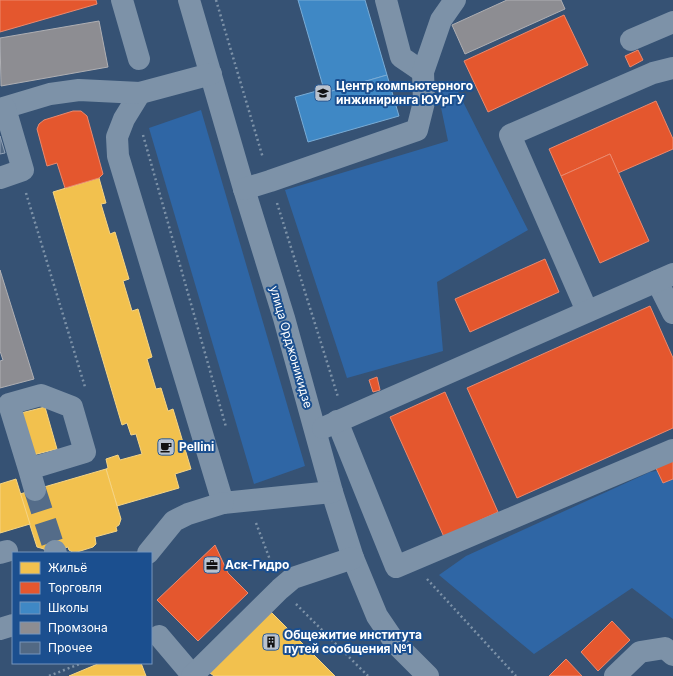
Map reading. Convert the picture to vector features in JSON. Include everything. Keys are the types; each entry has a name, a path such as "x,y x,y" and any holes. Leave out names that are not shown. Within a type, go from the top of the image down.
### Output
{"street":[{"path":"122,0 139,59"},
{"name":"улица Орджоникидзе","path":"189,0 244,189 284,318 332,492 353,558 377,616 396,644 428,676"},
{"path":"386,0 401,57 423,72"},
{"path":"244,189 417,130 424,102 423,72 441,20 455,0"},
{"path":"632,40 673,22"},
{"path":"587,311 510,134 653,73 673,68"},
{"path":"10,175 23,170 2,108 50,94 79,90 140,93 211,74"},
{"path":"140,93 124,119 117,137 118,156 223,503"},
{"path":"315,432 665,277 673,313"},
{"path":"29,469 85,452 72,407 41,395 9,404 35,490"},
{"path":"341,420 396,568 673,450"},
{"path":"149,552 174,521 188,514 223,503 332,492"},
{"path":"159,636 193,676 280,589 293,578 353,558"},
{"path":"0,628 12,625"},
{"path":"615,676 640,652 665,648 673,655"}],"path":[{"path":"216,0 341,420"},
{"path":"141,128 228,432"},
{"path":"10,175 86,390 84,398 72,407"},
{"path":"247,501 280,589 368,676"},
{"path":"411,561 516,676"},
{"path":"49,676 79,664"}],"shaded area":[{"path":"455,86 528,230 437,282 443,351 347,378 285,190 448,141 438,93"},
{"path":"201,110 305,466 254,484 149,128"},
{"path":"673,468 673,619 632,588 534,654 439,575 466,556 650,472"}],"building: Жильё":[{"path":"99,178 106,203 101,204 110,234 115,232 129,279 123,281 132,311 138,309 152,357 147,359 156,389 161,388 168,411 173,409 191,469 175,474 179,488 117,506 106,469 108,468 106,459 118,455 120,460 142,454 136,434 131,435 127,423 122,425 53,192"},
{"path":"45,407 57,449 33,455 21,413"},
{"path":"106,469 121,519 119,525 116,527 117,531 95,537 96,544 93,547 77,552 72,552 69,550 68,547 46,552 44,549 37,547 20,494"},
{"path":"16,479 30,524 0,533 0,484"},
{"name":"Общежитие института путей сообщения №1","path":"271,612 335,676 214,676 210,673"},
{"path":"98,664 141,664 146,676 69,676"}],"building: Торговля":[{"path":"0,0 96,0 97,4 0,32"},
{"path":"564,15 588,65 488,112 464,61"},
{"path":"638,50 643,60 630,67 625,56"},
{"path":"656,101 673,139 673,149 618,173 610,154 561,176 549,149"},
{"path":"73,111 81,111 87,116 103,174 99,178 65,188 57,163 47,166 37,129 39,124 44,120"},
{"path":"610,154 649,241 600,263 561,176"},
{"path":"545,259 559,292 470,332 455,299"},
{"path":"650,306 673,358 673,428 517,498 467,388"},
{"path":"377,377 380,390 373,392 369,380"},
{"path":"445,392 498,512 444,537 390,417"},
{"path":"673,458 673,479 663,483 655,466"},
{"path":"215,545 228,573 248,593 198,641 157,600"},
{"path":"612,621 630,640 598,671 581,652"},
{"path":"566,659 582,676 549,676"}],"building: Школы":[{"path":"298,0 365,0 387,75 325,93"},
{"path":"387,75 399,116 308,142 295,97 324,89 325,93"}],"building: Промзона":[{"path":"507,0 561,0 565,9 465,54 452,25"},
{"path":"99,21 108,67 1,86 0,38"},
{"path":"0,270 34,379 0,388 0,361 3,360 0,351"}],"building: Прочее":[{"path":"0,136 5,153 0,154"}],"tunnel":[{"path":"35,490 55,551"}],"place":[{"name":"Центр компьютерного инжиниринга ЮУрГУ","path":"323,93"},
{"name":"Pellini","path":"166,447"},
{"name":"Аск-Гидро","path":"212,565"},
{"name":"Общежитие института путей сообщения №1","path":"271,642"}]}
